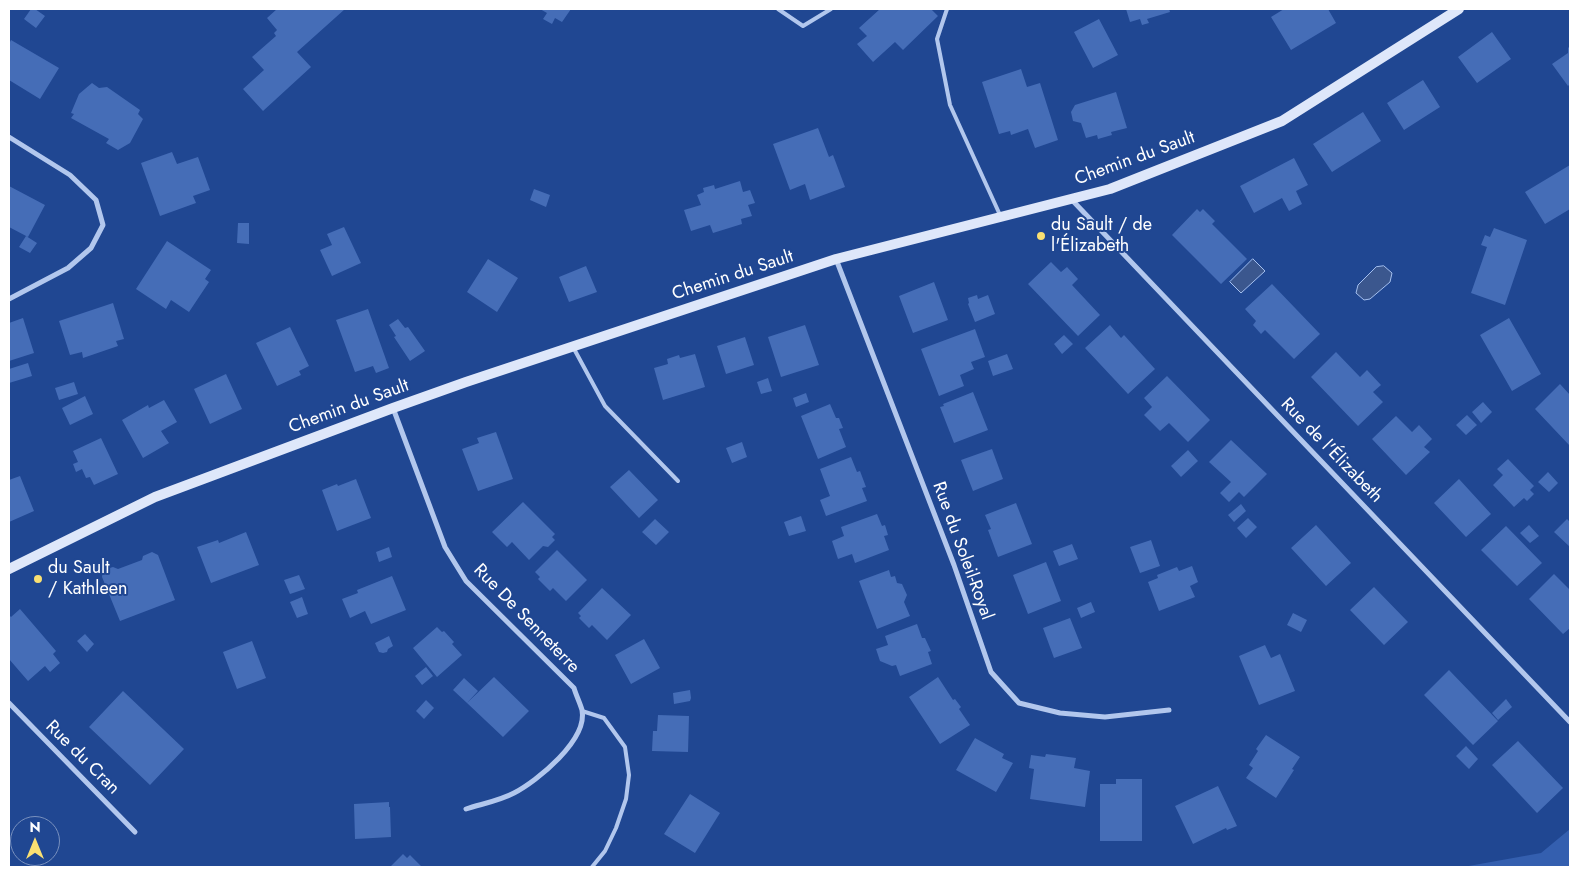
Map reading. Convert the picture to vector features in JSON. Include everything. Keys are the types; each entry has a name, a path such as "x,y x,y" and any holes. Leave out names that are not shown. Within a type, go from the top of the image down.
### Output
{"street":[{"name":"Chemin du Sault","path":"9,569 155,497 393,408 836,259 1110,189 1282,121 1460,9"},
{"path":"9,137 70,175 96,200 103,225 91,248 68,268 18,296 9,299"},
{"name":"Rue de l'Élizabeth","path":"1072,199 1570,722"},
{"name":"Rue du Soleil-Royal","path":"836,259 954,565 991,672 1019,703 1060,713 1105,717 1170,710"},
{"name":"Rue De Senneterre","path":"393,408 445,547 466,581 574,688 582,711"},
{"name":"Rue du Cran","path":"9,704 135,832"},
{"path":"466,809 512,794 541,776 570,746 580,728 582,711"}],"lane":[{"path":"778,9 803,26 831,9"},
{"path":"947,9 937,40 950,106 1001,217"},
{"path":"573,347 605,406 678,481"},
{"path":"582,711 604,718 625,747 629,775 626,799 616,828 605,851 592,867"}],"shaded area":[{"path":"1253,259 1265,271 1241,293 1230,282"},
{"path":"1384,266 1392,273 1390,282 1370,299 1364,300 1356,293 1358,285 1376,267"},
{"path":"1570,829 1570,867 1463,867 1541,853"}],"building":[{"path":"31,9 35,9 45,16 36,28 24,19"},
{"path":"277,9 345,9 297,52 311,67 263,111 243,89 264,70 252,57 276,36 274,33 277,30 267,18"},
{"path":"540,9 571,9 562,22 555,18 552,24 543,19 547,13"},
{"path":"880,9 931,9 938,16 903,50 895,42 873,62 857,44 867,36 859,28"},
{"path":"1126,9 1169,9 1170,12 1147,19 1149,23 1142,25 1140,19 1130,22"},
{"path":"1284,9 1328,9 1336,23 1291,50 1271,17"},
{"path":"1099,19 1118,55 1093,68 1074,32"},
{"path":"1492,32 1511,59 1477,83 1458,57"},
{"path":"11,40 59,68 40,99 9,80 9,44"},
{"path":"1570,46 1570,84 1568,86 1552,64 1568,53"},
{"path":"1021,69 1027,87 1040,83 1058,140 1035,148 1028,129 1011,135 1010,131 999,134 982,82"},
{"path":"1423,80 1440,107 1404,130 1387,103"},
{"path":"92,83 99,88 107,87 140,110 138,114 143,119 130,143 118,150 106,143 109,139 71,118 74,114 71,113 79,94"},
{"path":"1116,92 1127,128 1111,132 1112,135 1098,139 1097,135 1086,138 1081,123 1073,121 1071,112 1075,105"},
{"path":"1363,112 1381,141 1332,172 1313,144"},
{"path":"818,128 829,157 833,155 845,187 810,200 805,184 790,190 773,144"},
{"path":"172,152 177,164 198,157 210,190 193,196 196,203 160,216 141,163"},
{"path":"1294,158 1308,185 1296,191 1302,204 1289,211 1282,198 1254,213 1240,186"},
{"path":"1570,165 1570,209 1545,224 1525,192"},
{"path":"740,181 743,192 750,190 755,203 748,205 752,216 741,219 742,224 713,233 710,225 691,231 684,210 701,205 697,195 704,192 703,188 714,185 715,189"},
{"path":"9,186 45,205 28,237 9,227"},
{"path":"534,189 550,195 546,207 530,200"},
{"path":"1197,209 1200,212 1203,209 1215,221 1212,224 1247,259 1221,284 1172,235"},
{"path":"238,223 249,223 249,244 237,243"},
{"path":"344,227 361,263 332,276 320,250 332,245 327,234"},
{"path":"1494,228 1527,240 1505,305 1471,293 1487,247 1481,245 1485,235 1490,237"},
{"path":"26,236 37,243 30,253 19,247"},
{"path":"167,241 211,270 205,279 209,282 189,312 171,300 166,309 136,289"},
{"path":"488,259 518,278 497,312 467,292"},
{"path":"1051,262 1061,272 1067,267 1078,279 1072,285 1100,315 1078,336 1028,284"},
{"path":"586,266 597,292 569,302 559,277"},
{"path":"934,282 948,320 913,333 899,296"},
{"path":"1272,284 1320,334 1294,359 1265,330 1261,334 1253,325 1256,321 1245,309"},
{"path":"977,295 978,299 988,295 995,314 975,322 968,304 968,298"},
{"path":"113,303 124,339 116,341 118,346 83,358 82,352 70,355 59,321"},
{"path":"368,309 389,368 376,373 373,366 355,372 336,320"},
{"path":"23,318 34,353 9,361 9,323"},
{"path":"1509,318 1541,374 1512,391 1480,335"},
{"path":"398,319 405,328 408,327 425,351 410,361 394,337 396,336 389,325"},
{"path":"805,325 819,365 781,377 768,337"},
{"path":"1110,325 1121,338 1124,335 1155,369 1128,394 1085,348"},
{"path":"290,327 309,366 299,371 301,375 277,386 256,343"},
{"path":"975,329 985,357 971,362 974,369 960,375 964,386 939,396 921,349"},
{"path":"1064,335 1073,344 1062,354 1054,344"},
{"path":"745,337 754,365 726,374 717,346"},
{"path":"1336,352 1360,377 1367,370 1381,385 1373,392 1383,402 1358,426 1311,377"},
{"path":"695,354 705,387 663,400 654,368 668,364 667,359 679,355 680,358"},
{"path":"1007,354 1013,369 993,376 988,361"},
{"path":"28,363 32,376 9,383 9,369"},
{"path":"226,374 242,409 210,424 194,389"},
{"path":"1167,376 1210,420 1188,442 1169,423 1160,431 1144,415 1152,407 1144,398"},
{"path":"768,378 772,391 761,394 757,382"},
{"path":"74,382 78,394 59,400 55,388"},
{"path":"1560,384 1570,395 1570,446 1535,409"},
{"path":"973,392 988,430 954,443 940,407"},
{"path":"806,393 809,402 796,407 793,398"},
{"path":"85,396 93,414 70,425 62,408"},
{"path":"164,400 177,422 161,431 169,443 143,458 122,420 148,405 149,408"},
{"path":"1483,402 1492,412 1481,423 1472,412"},
{"path":"830,404 843,428 839,429 846,447 818,459 801,416"},
{"path":"1467,415 1477,425 1466,435 1456,425"},
{"path":"1396,416 1412,432 1419,425 1432,439 1424,447 1430,452 1406,475 1372,439"},
{"path":"496,432 513,479 478,491 462,449 479,443 477,438"},
{"path":"101,438 118,474 94,485 90,477 86,478 82,469 76,472 73,464 78,462 73,451"},
{"path":"1231,440 1267,474 1244,497 1239,492 1229,502 1220,493 1231,482 1209,462"},
{"path":"742,442 747,457 732,463 726,448"},
{"path":"992,449 1003,479 973,491 961,460"},
{"path":"1188,450 1198,461 1181,477 1171,466"},
{"path":"851,457 857,472 860,471 866,487 862,488 867,501 826,516 820,500 830,496 820,469"},
{"path":"1508,459 1534,486 1530,490 1534,494 1527,501 1524,498 1514,507 1493,485 1503,475 1497,469"},
{"path":"629,470 658,500 639,518 610,487"},
{"path":"1548,472 1558,483 1549,492 1538,482"},
{"path":"20,476 34,511 9,522 9,480"},
{"path":"356,479 371,518 337,531 322,490"},
{"path":"1459,479 1491,514 1466,537 1434,503"},
{"path":"523,502 555,534 552,537 555,540 548,547 543,546 529,560 512,542 507,547 492,532"},
{"path":"1016,503 1032,544 998,557 988,530 991,529 985,515"},
{"path":"1241,504 1246,511 1234,522 1228,515"},
{"path":"877,514 882,526 885,525 888,535 884,536 889,550 855,563 852,554 838,559 832,541 844,536 841,527"},
{"path":"801,516 806,531 789,536 784,522"},
{"path":"1248,518 1257,527 1246,538 1237,528"},
{"path":"655,519 669,532 656,545 642,532"},
{"path":"1567,519 1570,522 1570,547 1554,532"},
{"path":"1316,525 1351,563 1326,586 1291,548"},
{"path":"1529,525 1539,536 1530,543 1520,533"},
{"path":"1506,526 1542,563 1517,586 1481,550"},
{"path":"246,532 259,565 211,583 197,547 218,540 219,543"},
{"path":"1151,540 1160,566 1140,573 1130,547"},
{"path":"1072,544 1078,559 1059,566 1053,551"},
{"path":"389,547 392,557 379,562 376,552"},
{"path":"557,550 587,580 566,601 553,588 550,591 538,579 540,577 535,572"},
{"path":"152,552 158,555 175,600 120,621 102,577 103,570 113,567 118,569 142,560 143,556"},
{"path":"1046,562 1061,601 1028,614 1013,575"},
{"path":"1192,566 1198,582 1190,586 1195,597 1159,611 1148,582 1158,578 1157,575 1177,567 1179,571"},
{"path":"889,570 891,577 895,576 897,583 902,584 907,595 904,602 910,616 877,629 859,581"},
{"path":"1554,574 1570,590 1570,628 1563,634 1529,599"},
{"path":"299,575 305,589 290,594 284,580"},
{"path":"392,576 406,610 371,624 365,611 350,618 342,599 358,593 357,590"},
{"path":"1374,587 1408,622 1384,645 1350,610"},
{"path":"602,588 631,615 607,640 592,625 589,628 579,618 581,616 578,613"},
{"path":"302,597 308,614 297,618 290,602"},
{"path":"1091,602 1095,612 1081,618 1077,608"},
{"path":"20,609 56,651 53,654 60,663 50,672 45,666 28,681 9,659 9,615 11,617"},
{"path":"1293,613 1307,620 1301,632 1287,625"},
{"path":"1070,618 1082,648 1054,658 1043,628"},
{"path":"917,624 922,638 925,638 931,651 928,652 932,664 900,676 896,665 892,666 880,661 876,649 888,645 885,636"},
{"path":"437,627 442,632 444,631 454,642 452,644 462,655 437,677 413,648"},
{"path":"85,634 94,644 87,652 77,641"},
{"path":"389,636 393,646 387,652 379,652 375,643"},
{"path":"644,639 660,668 631,684 615,655"},
{"path":"252,641 266,678 237,689 223,652"},
{"path":"1265,645 1271,658 1280,654 1295,691 1259,705 1239,656"},
{"path":"426,667 433,676 422,685 415,676"},
{"path":"1449,670 1498,721 1473,745 1424,695"},
{"path":"494,677 529,711 503,737 467,703"},
{"path":"938,677 953,700 955,699 961,707 959,709 970,725 940,744 909,697"},
{"path":"464,678 478,691 467,703 453,690"},
{"path":"690,690 690,701 674,704 673,693"},
{"path":"123,691 184,749 150,785 89,727"},
{"path":"1506,699 1512,707 1498,720 1492,713"},
{"path":"426,700 434,708 424,719 416,711"},
{"path":"658,715 689,716 688,752 652,751 653,731 657,731"},
{"path":"1266,735 1300,757 1276,798 1246,778 1253,768 1249,765 1258,751 1256,749"},
{"path":"975,738 1004,754 1002,758 1013,763 996,792 956,770"},
{"path":"1518,741 1563,788 1537,813 1492,765"},
{"path":"1466,746 1478,759 1469,769 1456,756"},
{"path":"1046,754 1076,758 1074,768 1090,771 1085,807 1030,799 1034,769 1029,768 1031,755 1045,757"},
{"path":"1116,779 1142,779 1142,841 1100,841 1100,784 1116,784"},
{"path":"1218,786 1237,826 1227,830 1226,828 1193,844 1175,806"},
{"path":"690,794 720,813 695,853 664,834"},
{"path":"389,802 391,837 355,839 354,804"},
{"path":"403,854 407,858 410,855 422,867 390,867"}],"place":[{"name":"du Sault / de l'Élizabeth","path":"1041,236"},
{"name":"du Sault / Kathleen","path":"38,579"}]}
